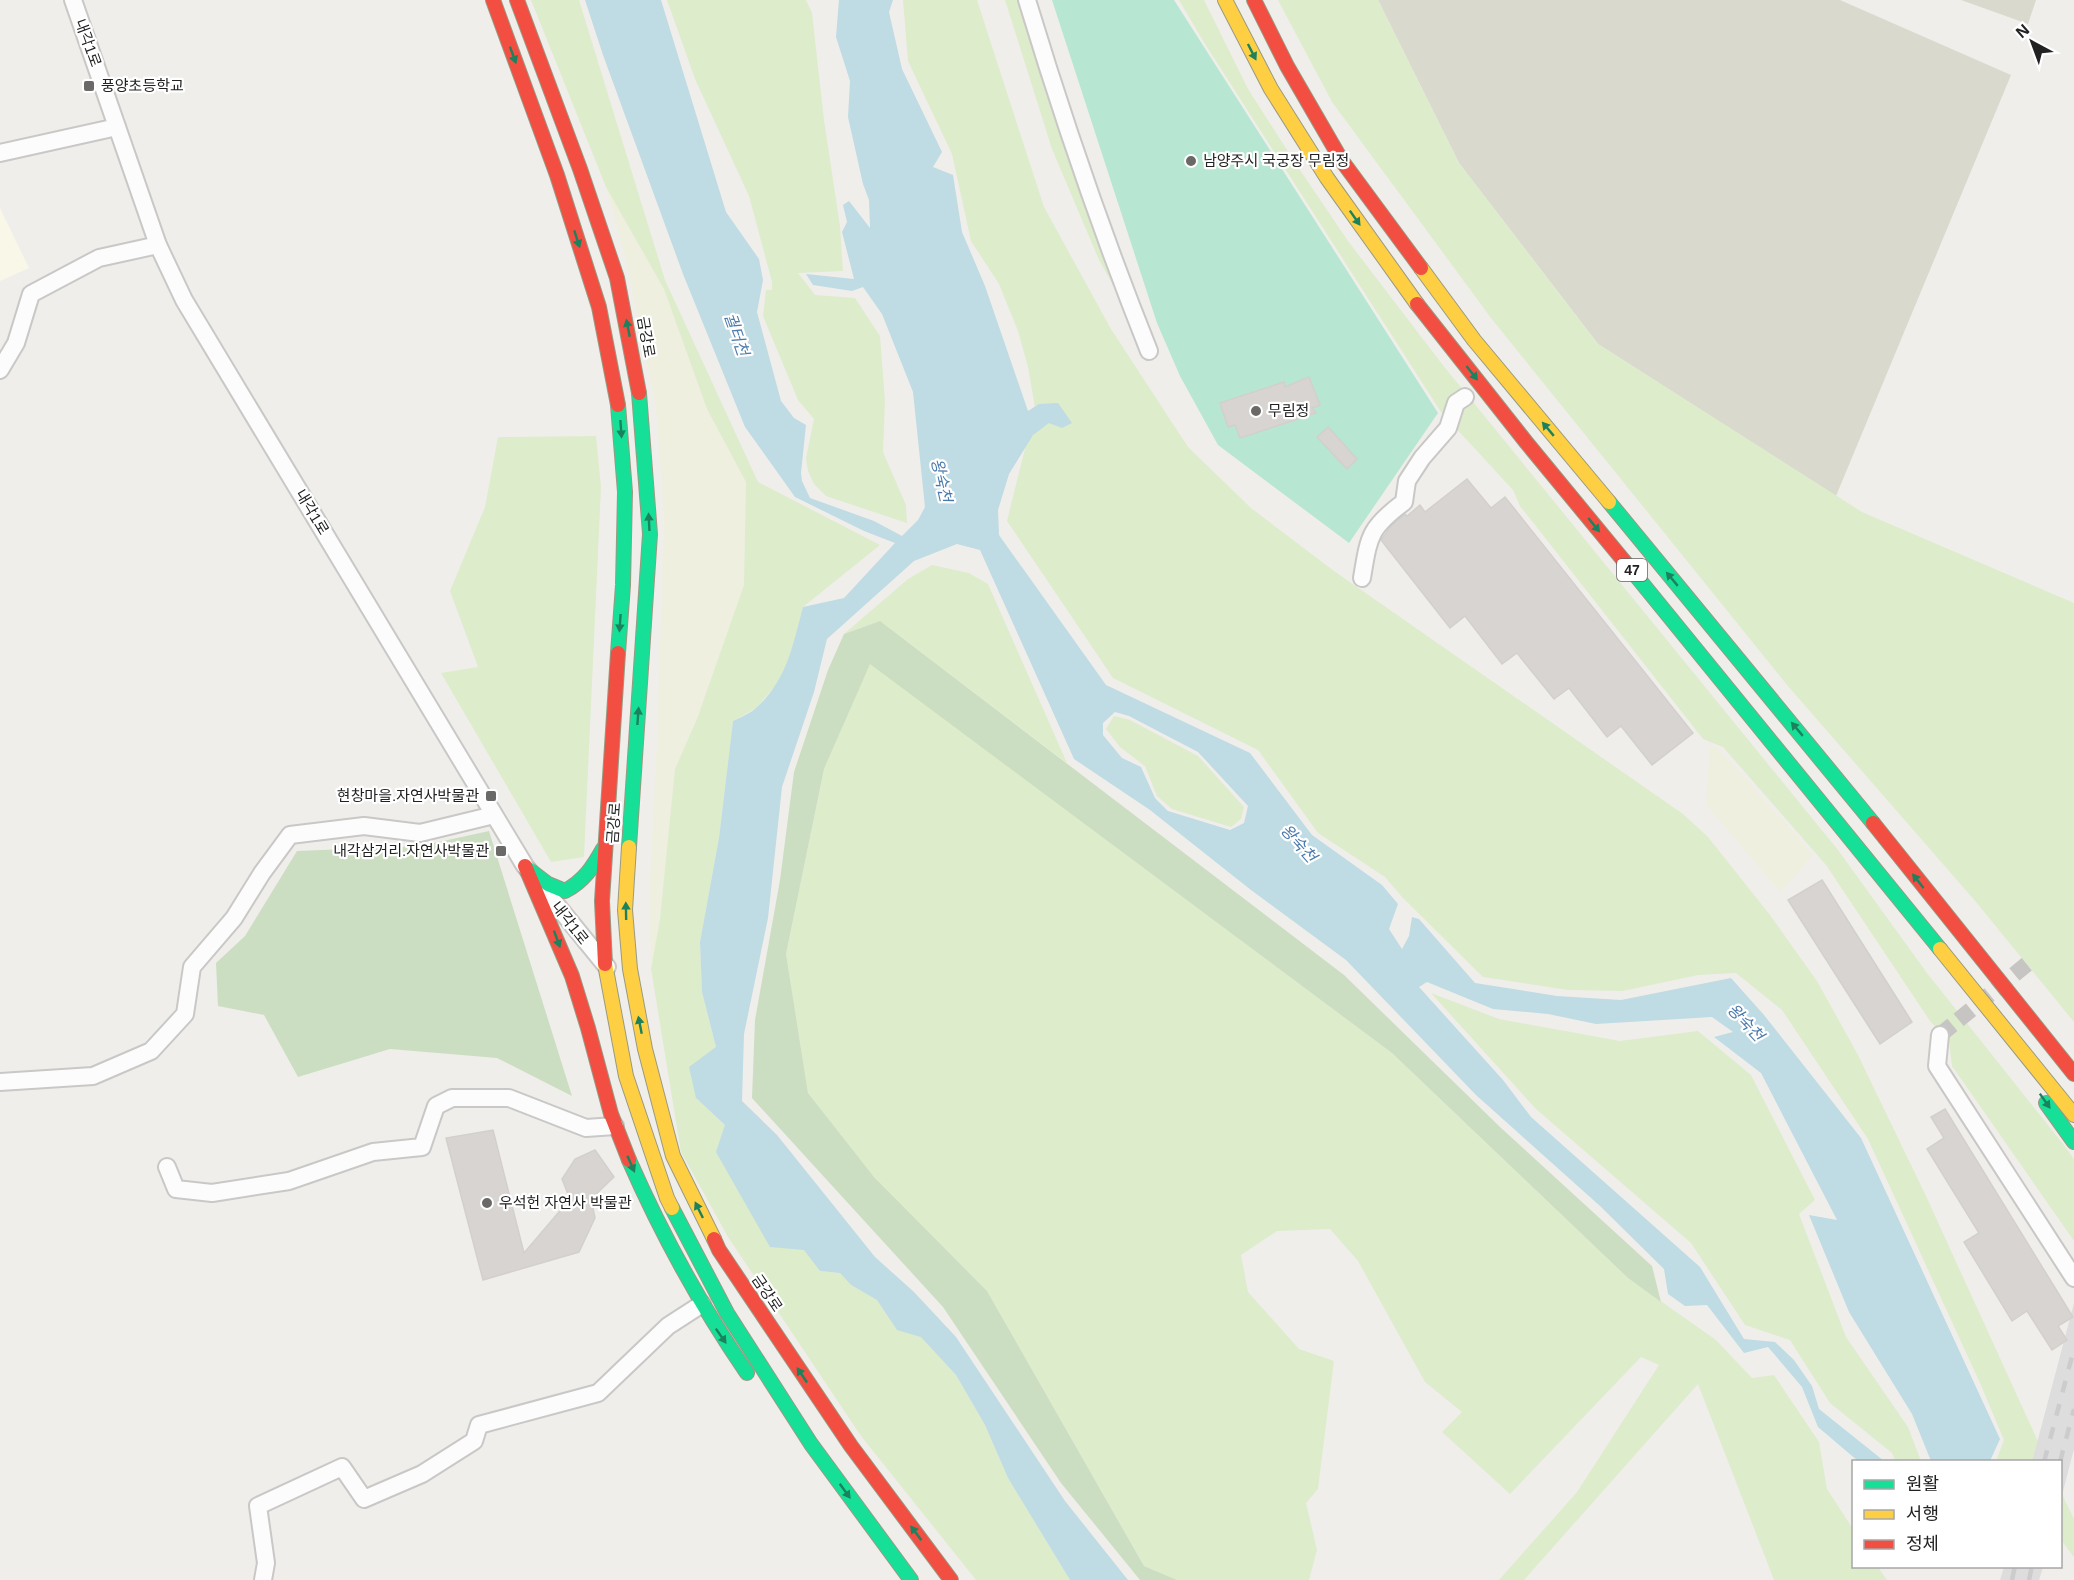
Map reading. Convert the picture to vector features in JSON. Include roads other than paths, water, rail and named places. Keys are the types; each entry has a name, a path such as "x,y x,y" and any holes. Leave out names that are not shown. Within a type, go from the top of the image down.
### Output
{"main road":[{"name":"금강로","path":"493,0 557,175 599,307 619,410 625,492 623,585 602,901 605,967 626,1077 667,1198 727,1313 811,1444 911,1580"},
{"name":"금강로","path":"517,0 580,169 617,278 640,399 650,534 625,910 630,969 645,1048 673,1156 719,1250 851,1446 951,1580"},
{"name":"47","path":"1225,0 1277,99 1327,178 1406,290 1534,451 2074,1115"},
{"name":"47","path":"1254,0 1287,66 1342,161 1474,340 1831,770 2074,1074"},
{"path":"525,866 548,884 565,891 578,885 590,873 605,845"},
{"path":"525,866 554,929 584,1013 615,1126 668,1242 716,1330 775,1411 811,1444"},
{"path":"1933,899 2074,1051"},
{"path":"1914,916 2074,1142"}],"street":[{"name":"내각1로","path":"72,0 158,245 184,300 525,866 605,967"},
{"path":"1027,0 1044,58 1107,243 1149,351"},
{"path":"0,153 117,127"},
{"path":"0,370 16,343 31,294 99,258 158,245"},
{"path":"1362,578 1368,541 1382,519 1404,502 1407,481 1422,458 1448,428 1456,404 1465,397"},
{"path":"0,1082 93,1076 151,1051 185,1014 192,967 234,918 262,873 290,835 364,826 420,833 494,815"},
{"path":"605,967 630,969"},
{"path":"1940,1035 1937,1066 2074,1278"},
{"path":"166,1167 176,1189 212,1193 289,1181 373,1152 422,1147 436,1106 452,1098 509,1098 586,1128 615,1126"},
{"path":"263,1580 266,1563 258,1506 342,1467 364,1499 422,1474 474,1441 479,1425 598,1393 669,1326 702,1304"}],"water":[{"path":"585,0 661,0 726,212 759,259 763,280 757,312 781,401 794,418 806,425 802,481 810,498 874,521 902,536 918,520 925,507 913,392 882,314 863,287 852,291 813,285 806,274 854,279 842,232 847,222 843,205 849,201 870,228 869,200 863,184 848,117 850,81 836,37 839,0 893,0 889,12 902,69 942,152 933,167 953,175 962,232 985,286 1028,411 1039,404 1058,403 1072,423 1062,428 1049,423 1033,435 1009,474 998,510 999,535 1106,685 1250,753 1312,835 1382,885 1398,904 1389,929 1402,949 1409,936 1412,917 1419,919 1475,983 1557,996 1621,1000 1731,978 1764,1015 1861,1138 2000,1439 1990,1460 1931,1460 1912,1414 1849,1312 1809,1215 1837,1220 1761,1073 1714,1037 1733,1032 1712,1017 1596,1024 1548,1014 1493,1009 1427,982 1419,987 1503,1080 1531,1117 1700,1267 1744,1339 1775,1342 1794,1360 1812,1386 1819,1409 1883,1460 1857,1460 1818,1427 1802,1387 1768,1347 1744,1353 1707,1305 1685,1306 1668,1294 1664,1269 1600,1206 1476,1095 1346,960 1251,890 1150,810 1074,759 980,550 957,544 914,561 827,639 814,692 782,787 768,918 744,1034 742,1101 777,1135 875,1257 914,1292 956,1337 1065,1501 1128,1580 1070,1580 1008,1478 985,1425 956,1375 921,1337 897,1330 877,1300 851,1285 840,1273 820,1271 804,1250 770,1247 716,1152 725,1125 696,1098 689,1067 716,1047 702,992 700,942 719,838 733,721 755,709 775,685 788,661 803,607 844,598 895,543 864,531 795,497 745,427 683,274","holes":["1115,712 1129,716 1198,752 1248,806 1244,823 1230,830 1168,811 1155,798 1141,767 1122,758 1103,735 1103,723"]}],"tunnel":[{"path":"1940,1035 2032,960"}],"railway":[{"path":"2045,1460 2074,1349"},
{"path":"2061,1460 2074,1409"},
{"path":"2012,1580 2015,1568"},
{"path":"2029,1580 2032,1568"}],"place":[{"name":"풍양초등학교","path":"89,86"},
{"name":"남양주시 국궁장 무림정","path":"1191,161"},
{"name":"무림정","path":"1256,411"},
{"name":"현창마을.자연사박물관","path":"491,796"},
{"name":"내각삼거리.자연사박물관","path":"501,851"},
{"name":"우석헌 자연사 박물관","path":"487,1203"}],"water label":[{"name":"궐터천","path":"737,334"},
{"name":"왕숙천","path":"942,480"},
{"name":"왕숙천","path":"1299,843"},
{"name":"왕숙천","path":"1746,1022"}]}
